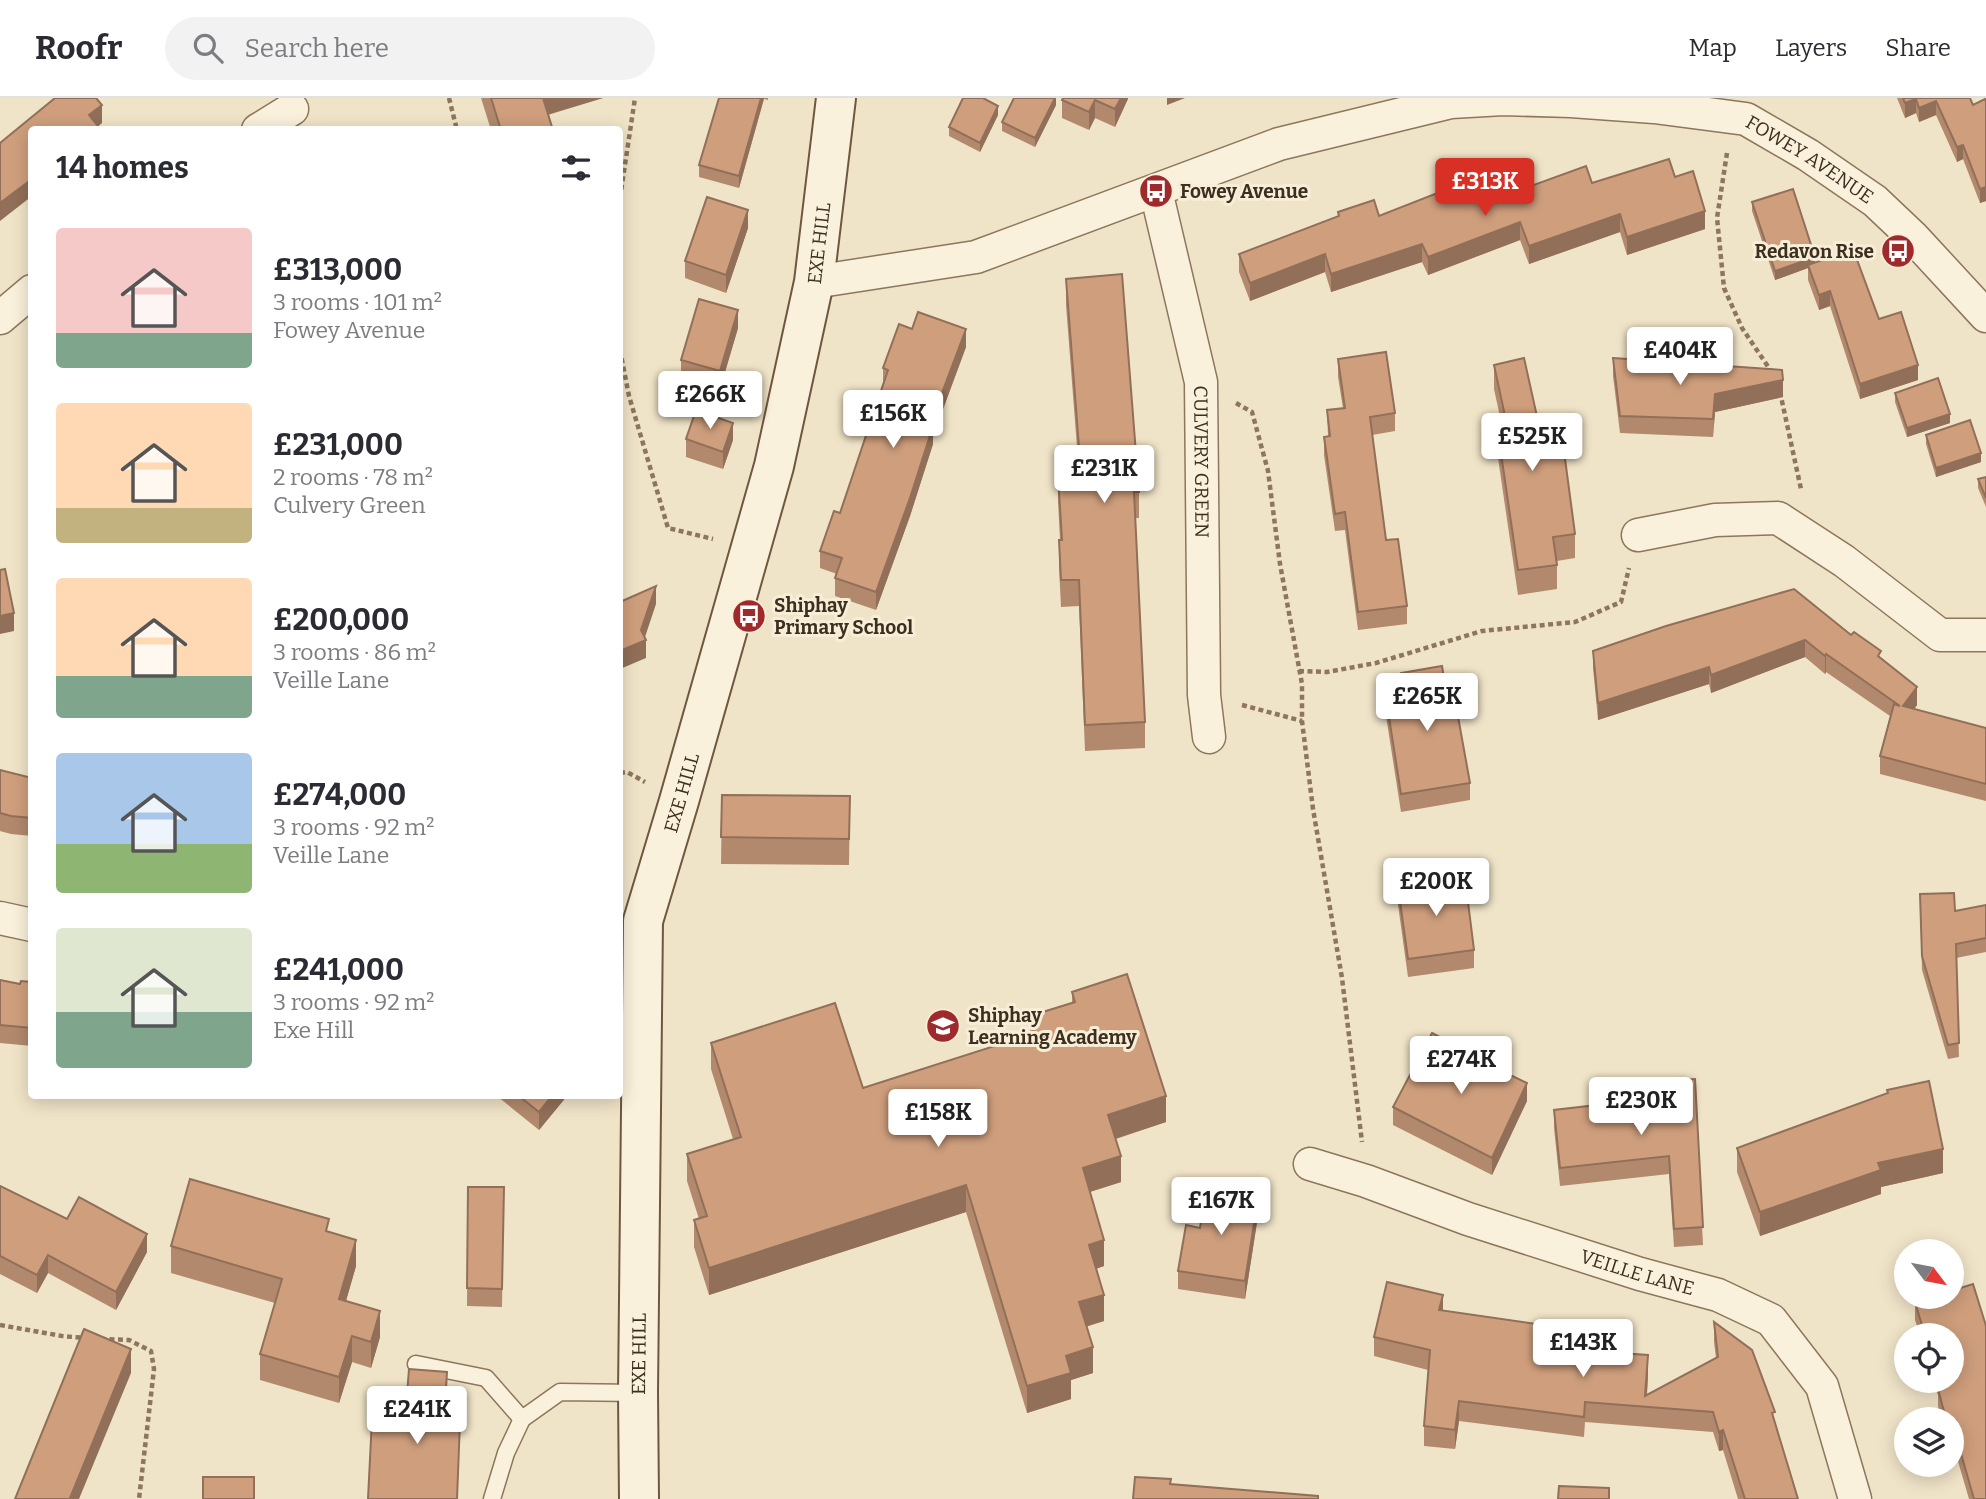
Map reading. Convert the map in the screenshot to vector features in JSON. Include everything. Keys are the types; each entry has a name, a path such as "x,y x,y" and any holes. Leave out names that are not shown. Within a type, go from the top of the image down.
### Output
{"street":[{"name":"EXE HILL","path":"639,1499 631,922 751,549 774,466 814,282 836,98"},
{"name":"FOWEY AVENUE","path":"814,282 976,257 1279,144 1451,102 1503,99 1654,107 1746,119 1875,201 1913,237 1986,316"},
{"path":"266,126 294,112"},
{"name":"CULVERY GREEN","path":"1156,191 1201,382 1204,695 1209,737"},
{"path":"0,318 28,294"},
{"path":"1637,535 1715,520 1778,518 1844,561 1940,635 1986,635"},
{"path":"0,918 28,924"},
{"name":"VEILLE LANE","path":"1310,1164 1366,1181 1468,1219 1640,1274 1718,1295 1771,1320 1822,1386 1855,1499"}],"lane":[{"path":"416,1364 486,1378 522,1419"},
{"path":"492,1499 506,1453 522,1419 560,1392 638,1393"}],"path":[{"path":"449,98 456,126"},
{"path":"623,178 635,98"},
{"path":"1733,117 1717,218 1724,288 1742,328 1778,381 1802,496 1786,523"},
{"path":"623,365 629,396 668,528 751,549"},
{"path":"1201,382 1252,412 1268,471 1280,564 1300,671 1302,721 1313,809 1342,978 1366,1181"},
{"path":"1300,671 1328,672 1376,663 1482,631 1575,622 1621,602 1637,535"},
{"path":"1204,695 1302,721"},
{"path":"0,1325 62,1336 129,1340 151,1351 154,1369 139,1499"}],"building":[{"path":"55,98 96,98 102,105 89,115 98,126 28,126 28,182 0,203 0,143"},
{"path":"491,98 543,98 552,126 500,126"},
{"path":"719,98 761,98 739,176 699,165"},
{"path":"963,98 983,98 998,106 980,143 949,127"},
{"path":"1014,98 1055,98 1035,138 1002,122"},
{"path":"1121,98 1115,109 1095,100 1089,112 1062,100"},
{"path":"1903,98 1970,98 1973,105 1985,99 1986,187 1980,189 1963,145 1957,147 1936,101 1919,108 1916,99 1905,103"},
{"path":"1669,159 1675,177 1693,171 1705,211 1627,237 1620,214 1529,246 1520,222 1428,257 1422,244 1331,274 1325,254 1250,283 1239,254 1339,216 1338,212 1374,200 1379,216 1468,181 1475,198 1492,191 1495,199 1586,166 1592,183"},
{"path":"1793,189 1815,257 1775,271 1752,202"},
{"path":"707,197 748,210 726,275 685,261"},
{"path":"1853,249 1879,319 1901,312 1918,365 1860,384 1830,291 1819,295 1808,265"},
{"path":"1122,274 1139,492 1134,492 1145,722 1085,725 1079,580 1061,580 1059,540 1062,540 1058,475 1081,473 1066,279"},
{"path":"699,299 738,310 720,371 681,360"},
{"path":"918,312 966,329 930,425 933,426 910,498 876,592 835,578 842,558 820,551 834,511 840,513 888,370 883,368 899,324 912,329"},
{"path":"1386,352 1395,413 1370,417 1386,540 1398,539 1407,606 1358,612 1345,512 1335,514 1324,437 1330,436 1327,410 1345,408 1338,359"},
{"path":"1524,358 1542,439 1562,436 1575,534 1553,537 1557,565 1518,570 1497,426 1507,425 1494,365"},
{"path":"1613,358 1782,370 1783,380 1715,394 1713,419 1620,416"},
{"path":"1938,378 1950,414 1907,428 1895,393"},
{"path":"696,410 733,423 723,452 686,439"},
{"path":"1970,420 1981,453 1936,468 1926,435"},
{"path":"1986,477 1986,498 1978,479"},
{"path":"5,569 14,613 0,616 0,570"},
{"path":"656,586 641,630 646,640 623,650 623,601"},
{"path":"1794,589 1851,635 1854,632 1881,651 1878,656 1917,687 1903,706 1986,728 1986,784 1880,756 1894,704 1900,706 1805,640 1711,675 1709,667 1598,703 1593,651 1666,626"},
{"path":"1442,666 1446,690 1453,689 1470,783 1401,794 1386,698 1405,694 1401,673"},
{"path":"0,770 28,777 28,818 0,813"},
{"path":"722,795 850,796 849,839 721,837"},
{"path":"1465,878 1474,950 1408,959 1398,887"},
{"path":"1954,893 1955,911 1986,905 1986,938 1956,944 1959,1043 1948,1045 1922,956 1920,894"},
{"path":"1127,974 1166,1096 1108,1115 1121,1156 1083,1168 1104,1240 1089,1245 1104,1295 1079,1302 1093,1347 1066,1356 1071,1373 1027,1386 966,1185 709,1268 694,1220 707,1216 687,1154 741,1137 711,1043 835,1003 863,1088 1035,1033 1030,1016 1075,1002 1072,992"},
{"path":"0,980 20,984 21,981 28,982 28,1028 0,1025"},
{"path":"1432,1033 1470,1053 1469,1055 1527,1083 1492,1158 1393,1107"},
{"path":"1695,1079 1703,1227 1674,1229 1669,1156 1560,1168 1554,1110 1614,1103 1612,1084"},
{"path":"1929,1081 1943,1149 1878,1163 1881,1170 1760,1212 1737,1148 1888,1093 1887,1090"},
{"path":"523,1099 550,1099 539,1112"},
{"path":"190,1179 329,1219 326,1231 356,1240 339,1299 380,1311 371,1342 352,1336 339,1377 260,1354 282,1279 171,1246"},
{"path":"0,1186 67,1219 79,1197 147,1234 116,1292 48,1255 37,1275 0,1256"},
{"path":"468,1187 504,1187 502,1289 467,1288"},
{"path":"1206,1190 1258,1198 1245,1281 1178,1271 1186,1225 1200,1228"},
{"path":"1387,1282 1443,1295 1439,1310 1593,1332 1590,1351 1648,1355 1645,1396 1718,1357 1714,1322 1752,1350 1775,1412 1772,1413 1798,1499 1745,1499 1723,1430 1719,1432 1713,1412 1585,1402 1584,1417 1459,1401 1455,1430 1424,1426 1430,1350 1374,1337"},
{"path":"1973,1284 1986,1326 1986,1499 1974,1499 1964,1464 1964,1407 1943,1407 1939,1393 1964,1393 1964,1323 1921,1323 1917,1309 1964,1309 1964,1287"},
{"path":"84,1329 131,1349 70,1498 72,1499 15,1499"},
{"path":"409,1369 447,1372 444,1421 460,1421 457,1499 368,1499 372,1419 405,1420"},
{"path":"203,1477 254,1477 254,1499 203,1499"},
{"path":"1135,1477 1171,1479 1170,1484 1318,1496 1318,1499 1133,1499"},
{"path":"1559,1486 1609,1488 1609,1499 1558,1499"}],"place":[{"name":"Fowey Avenue","path":"1156,191"},
{"name":"Redavon Rise","path":"1898,251"},
{"name":"Shiphay Primary School","path":"749,616"},
{"name":"Shiphay Learning Academy","path":"943,1026"}]}
